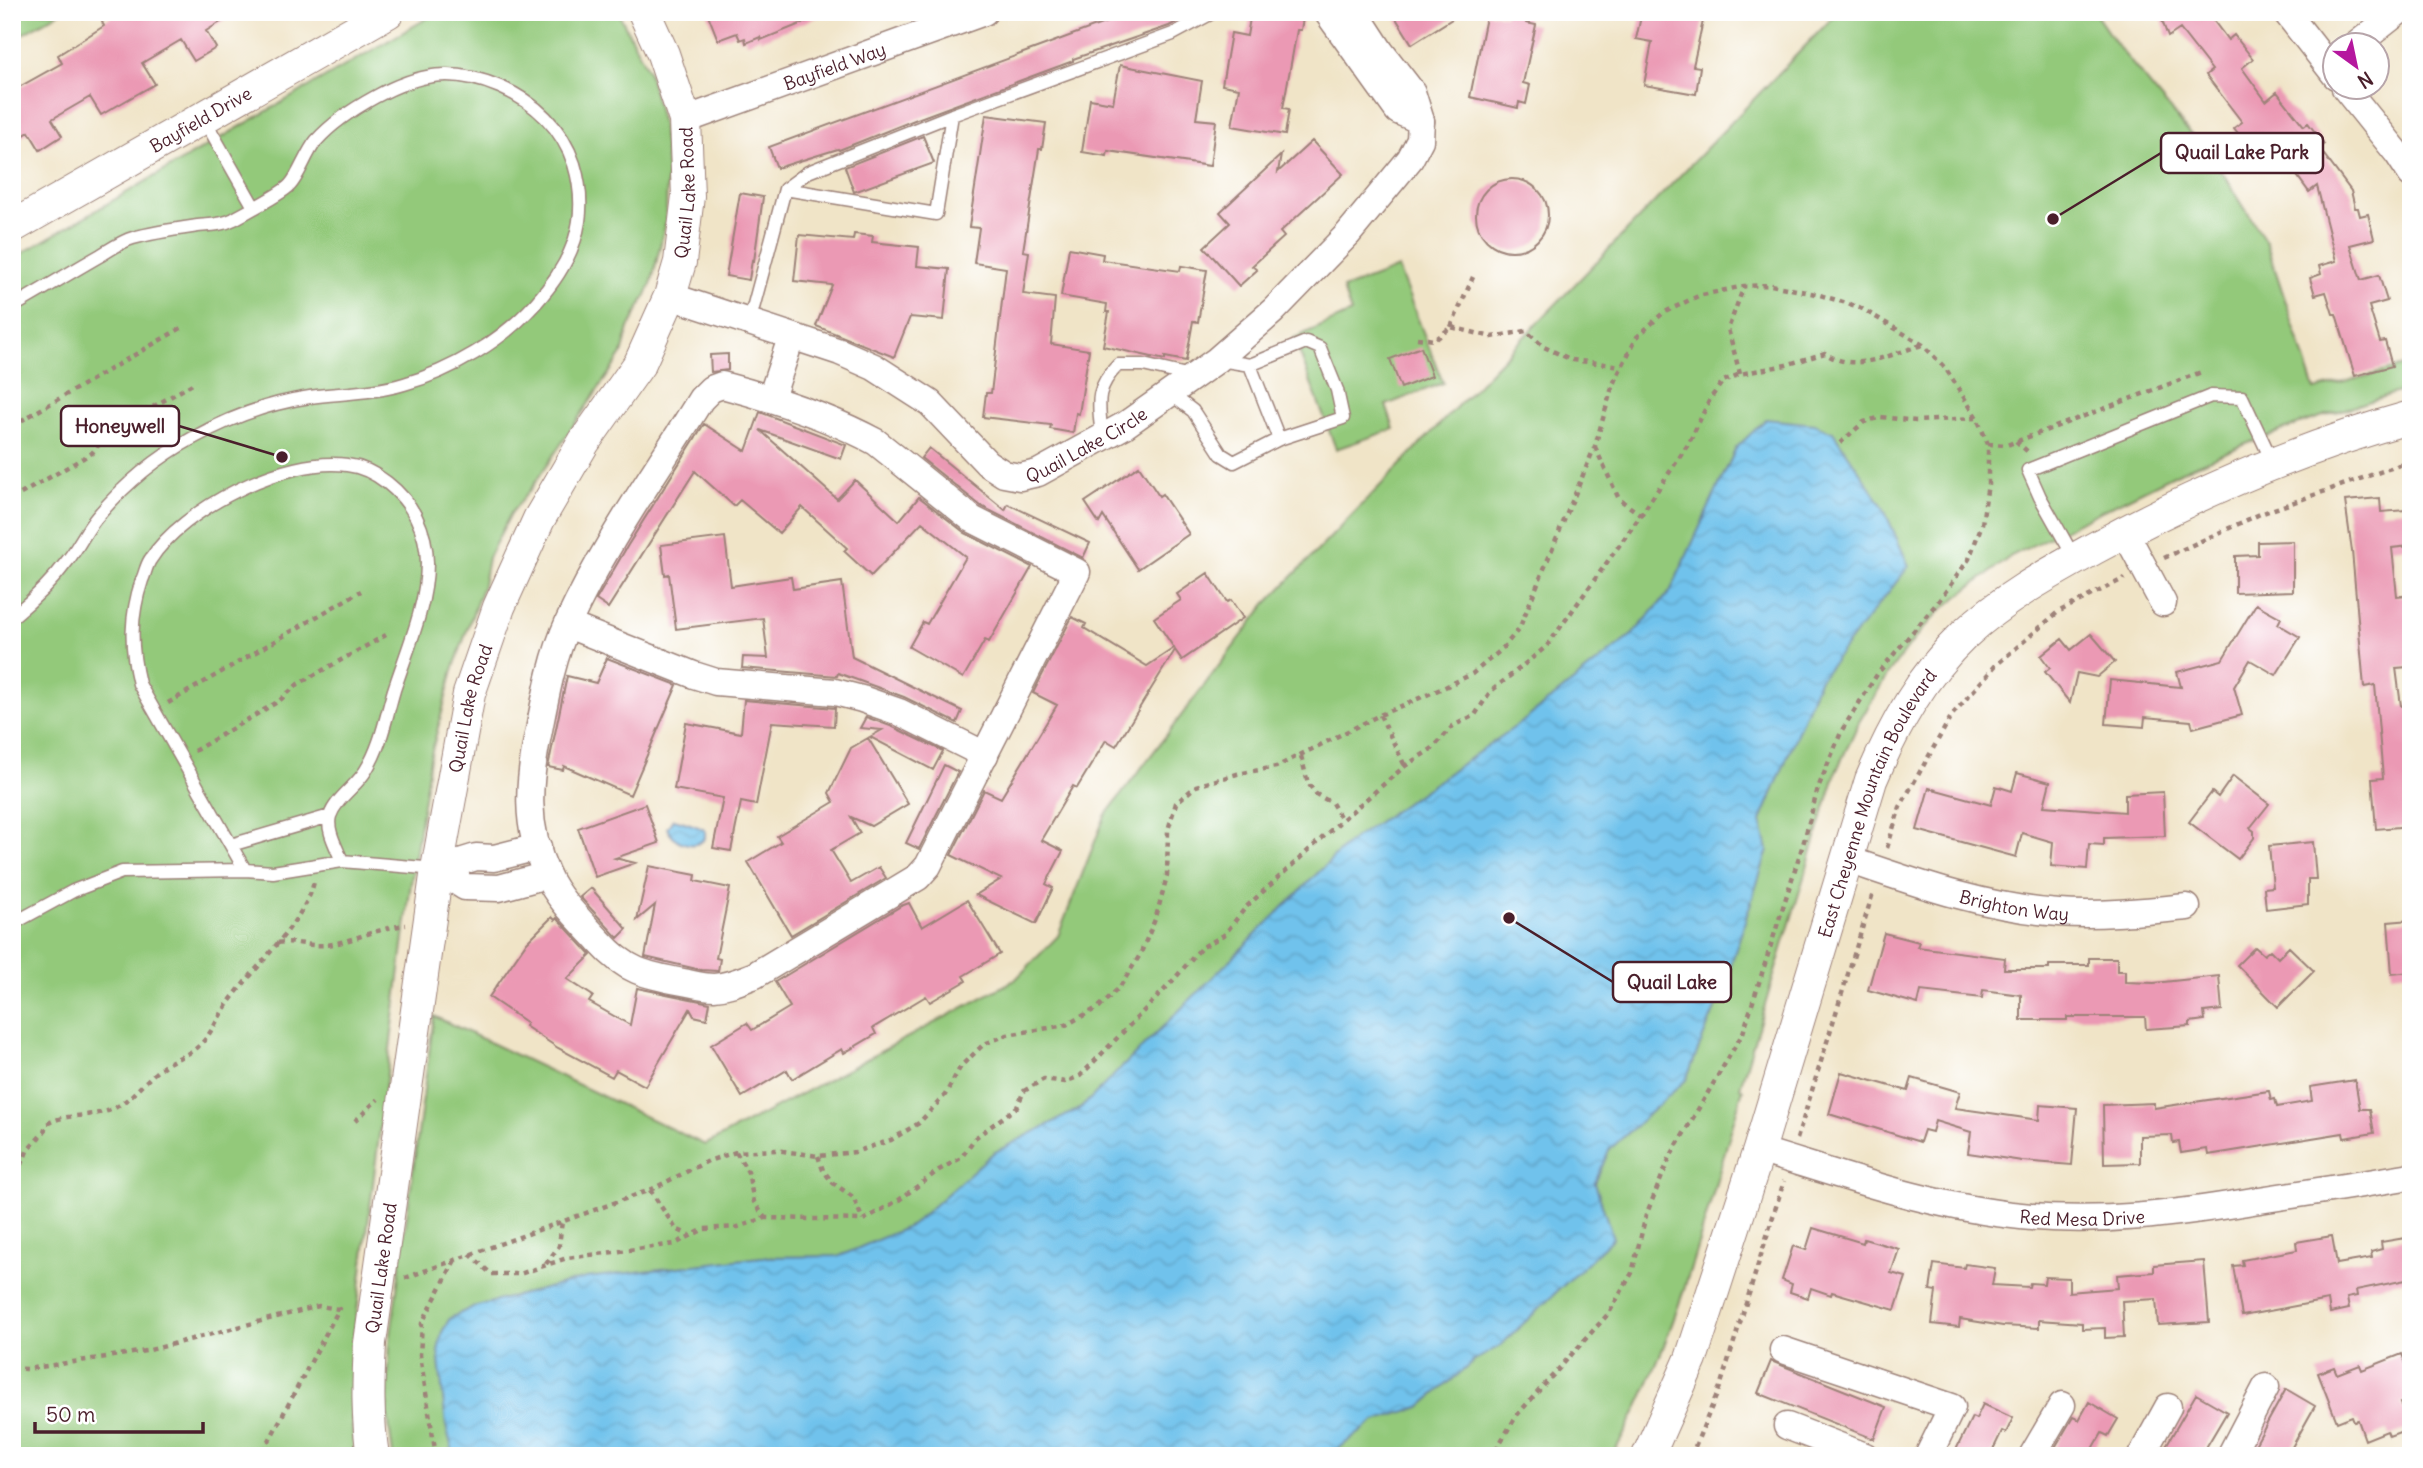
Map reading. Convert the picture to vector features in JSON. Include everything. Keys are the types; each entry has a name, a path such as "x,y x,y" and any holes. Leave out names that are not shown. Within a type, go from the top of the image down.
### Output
{"street":[{"name":"Bayfield Drive","path":"12,227 388,12"},
{"name":"Quail Lake Road","path":"373,1456 368,1426 367,1389 370,1343 437,869 469,695 499,607 545,507 584,442 640,363 670,296 680,262 686,230 688,165 685,120 663,54 644,12"},
{"name":"Bayfield Way","path":"685,120 984,12"},
{"path":"1327,12 1398,111 1429,130"},
{"path":"1355,12 1412,92 1429,130"},
{"path":"2286,12 2322,54"},
{"path":"2372,32 2398,12"},
{"path":"2356,102 2411,174"},
{"name":"Quail Lake Circle","path":"670,296 790,338 839,352 874,367 929,403 988,463 1004,474 1020,477 1038,473 1102,438 1171,394 1217,360 1273,311 1348,234 1410,159 1429,130"},
{"path":"771,398 790,338"},
{"path":"722,385 771,398 876,442 972,519 1077,572 928,866 918,877 755,975 712,987 645,975 628,968 612,956 559,897 547,875 530,813 530,773 550,676 568,625 597,566 701,399 711,389 722,385"},
{"name":"East Cheyenne Mountain Boulevard","path":"1657,1453 1691,1359 1759,1150 1871,780 1889,740 1922,684 1944,655 1966,633 1998,607 2075,559 2125,532 2273,463 2367,429 2411,417"},
{"path":"2125,532 2163,603"},
{"path":"568,625 694,675 716,681 835,692 862,699 899,712 985,755"},
{"path":"437,869 476,857 494,858 538,847"},
{"name":"Brighton Way","path":"1846,859 1962,897 2011,907 2059,913 2105,913 2187,906"},
{"path":"437,869 465,887 499,888 547,875"},
{"name":"Red Mesa Drive","path":"1759,1150 1911,1196 1960,1207 2034,1217 2126,1219 2411,1176"},
{"path":"1783,1350 1952,1407 1928,1456"},
{"path":"2230,1456 2266,1387"},
{"path":"2032,1456 2062,1405"},
{"path":"2141,1456 2168,1408"},
{"path":"1787,1426 1865,1456"}],"lane":[{"path":"749,323 785,189 808,172 952,115 1173,34 1214,12"},
{"path":"12,307 130,239 228,222 291,184 315,143 336,121 404,82 429,75 451,74 475,78 518,95 556,128 568,148 575,168 579,226 572,252 558,275 533,306 492,340 436,373 402,385 306,398 248,412 166,453 116,496 94,520 55,577 12,617"},
{"path":"785,189 936,214 952,115"},
{"path":"203,117 254,206"},
{"path":"1171,394 1193,411 1221,454 1234,463 1279,439 1343,418 1337,390 1320,348 1306,342 1250,365 1217,360"},
{"path":"1102,438 1098,400 1104,378 1118,365 1143,365 1194,377"},
{"path":"1250,365 1279,439"},
{"path":"2075,559 2028,470 2211,396 2242,397 2273,463"},
{"path":"231,845 330,816 366,771 377,748 425,588 427,562 424,538 415,516 387,480 351,465 330,463 302,467 252,482 224,496 164,542 149,562 138,594 131,624 132,656 139,684 245,870"},
{"path":"330,816 330,833 342,861"},
{"path":"12,924 73,891 122,872 273,872 342,861 437,869"}],"path":[{"path":"1417,338 1435,340 1451,327 1468,294 1473,277"},
{"path":"378,1287 650,1190 708,1161 736,1152 775,1150 818,1156 855,1152 891,1140 919,1123 945,1095 961,1066 984,1044 1007,1035 1066,1026 1099,1007 1119,988 1140,955 1156,917 1167,876 1168,830 1176,803 1196,786 1237,774 1276,767 1380,715 1472,674 1501,650 1519,629 1595,446 1613,384 1637,337 1663,313 1698,296 1744,286 1771,285 1820,295 1859,307 1923,345 1945,369 1977,418 1988,444 1989,484 1982,524 1969,559 1938,602 1878,673 1842,730 1818,788 1804,841 1743,1033 1670,1157 1646,1215 1632,1273 1609,1313 1517,1415 1492,1456"},
{"path":"1740,374 1728,329 1744,286"},
{"path":"1451,327 1492,337 1526,331 1544,347 1572,360 1622,366"},
{"path":"12,426 181,328"},
{"path":"470,1254 491,1274 520,1274 567,1258 675,1244 704,1229 738,1227 765,1218 863,1220 899,1200 939,1170 961,1158 975,1138 1017,1107 1024,1091 1044,1079 1065,1082 1080,1076 1169,985 1201,948 1224,935 1246,907 1342,820 1405,766 1433,748 1453,726 1475,715 1490,692 1547,646 1642,515 1689,443 1710,399 1723,381 1740,374 1786,365 1825,353 1835,360 1858,364 1923,345"},
{"path":"1988,444 2007,445 2204,371"},
{"path":"12,499 92,453 109,432 197,382"},
{"path":"1840,443 1864,422 1881,417 1916,421 1977,418"},
{"path":"1595,446 1619,499 1642,515"},
{"path":"154,710 361,591"},
{"path":"183,762 191,752 279,701 298,684 386,635"},
{"path":"1380,715 1405,766"},
{"path":"1301,756 1308,783 1316,794 1332,803 1342,820"},
{"path":"12,1170 23,1162 27,1151 44,1132 47,1124 117,1107 167,1064 187,1056 202,1043 246,978 278,944 313,894 314,866"},
{"path":"278,944 288,941 303,946 317,946 346,942 386,927 410,925"},
{"path":"355,1121 386,1091"},
{"path":"736,1152 748,1172 754,1202 765,1218"},
{"path":"818,1156 823,1170 833,1183 853,1198 863,1220"},
{"path":"650,1190 676,1229 689,1235"},
{"path":"545,1266 559,1247 562,1221"},
{"path":"436,1456 420,1355 422,1323 456,1260"},
{"path":"12,1368 27,1369 146,1351 319,1306 340,1309 261,1456"}],"green space":[{"path":"12,12 61,12 12,40"},
{"path":"438,12 618,12 648,70 662,124 667,170 666,221 651,285 629,328 622,354 530,490 511,513 488,558 483,585 453,670 430,758 410,890 352,1351 354,1456 12,1456 12,259"},
{"path":"1838,12 2094,12 2116,44 2224,175 2266,242 2315,390 2411,364 2411,388 2246,444 2182,471 2011,556 1941,610 1888,674 1859,722 1836,772 1740,1087 1743,1089 1688,1277 1655,1369 1612,1456 393,1456 387,1409 390,1341 434,1016 705,1145 1015,980 1058,936 1105,816 1266,604"},
{"path":"1398,268 1443,383 1386,405 1394,429 1336,449 1294,338 1351,313 1343,289"}],"water":[{"path":"1766,419 1814,424 1833,432 1882,505 1909,566 1819,680 1761,821 1768,850 1724,986 1686,1080 1609,1150 1595,1183 1613,1238 1501,1345 1474,1361 1420,1407 1375,1421 1329,1456 454,1456 446,1426 438,1351 442,1332 450,1318 473,1307 586,1278 761,1257 840,1256 912,1225 993,1153 1081,1108 1348,843 1522,722 1633,634 1670,592 1736,448"},
{"path":"673,819 705,830 705,838 695,844 679,841 667,828"}],"building":[{"path":"118,12 237,12 206,31 216,48 194,61 181,40 142,63 155,84 101,115 90,97 52,119 62,136 40,150 29,132 12,143 12,91 62,63 58,55 104,26 102,22"},
{"path":"707,12 825,14 761,40 760,37 746,43 745,38 740,40 737,33 718,40"},
{"path":"1134,12 1195,12 1169,26 1073,59 839,150 777,168 769,147"},
{"path":"1251,12 1304,12 1301,30 1297,30 1283,108 1289,109 1285,135 1232,126 1239,88 1222,85 1231,33 1247,36"},
{"path":"1392,12 1463,12 1412,44"},
{"path":"1487,12 1505,16 1506,12 1528,12 1526,23 1536,25 1523,83 1530,85 1526,104 1519,102 1518,108 1470,97"},
{"path":"1642,12 1705,12 1693,66 1700,67 1696,94 1644,85 1652,42 1636,39"},
{"path":"2159,12 2207,12 2228,40 2234,35 2253,59 2242,68 2266,101 2277,92 2304,126 2308,123 2324,144 2319,148 2351,191 2360,216 2368,214 2374,239 2350,245 2361,280 2379,275 2387,301 2369,306 2380,342 2385,341 2392,366 2355,376 2336,314 2333,314 2326,292 2315,295 2310,278 2321,274 2319,266 2336,261 2317,186 2309,192 2266,133 2249,147 2234,128 2242,122 2206,75 2212,70 2180,29 2168,37"},
{"path":"1120,65 1202,81 1196,119 1216,121 1210,166 1108,151 1107,156 1082,152 1090,99 1113,103"},
{"path":"986,115 1046,123 1042,149 1039,149 1023,251 1029,252 1023,294 1055,298 1051,344 1089,350 1079,414 1076,413 1073,433 1050,429 1051,425 983,417 986,393 991,393 1006,268 974,263 979,228 969,227"},
{"path":"923,136 934,163 854,192 845,167"},
{"path":"1312,141 1343,174 1280,232 1284,237 1252,266 1257,270 1239,286 1204,247 1230,223 1220,212 1281,155 1278,172"},
{"path":"1519,179 1538,189 1546,201 1546,229 1538,241 1526,249 1505,251 1486,241 1478,229 1476,208 1486,189 1498,181"},
{"path":"740,193 763,197 749,280 726,276"},
{"path":"854,234 873,236 872,242 919,247 917,266 949,269 944,320 910,317 894,357 816,326 832,285 794,281 799,235 853,240"},
{"path":"1069,248 1103,254 1102,260 1180,271 1181,266 1207,270 1198,322 1193,321 1186,361 1165,357 1165,360 1103,346 1109,312 1106,312 1107,304 1061,296"},
{"path":"1421,347 1432,376 1401,388 1390,359"},
{"path":"728,354 728,370 711,372 710,355"},
{"path":"760,412 846,445 841,459 760,430 837,499 855,480 899,521 919,497 965,533 1032,567 989,642 985,640 963,678 909,647 923,622 927,624 966,557 922,522 871,576 844,551 847,548 802,507 779,533 740,500 734,506 695,471 608,608 596,600 704,424 746,451"},
{"path":"929,448 1005,510 1008,504 1090,543 1083,558 981,506 921,458"},
{"path":"1139,466 1189,534 1138,569 1103,516 1099,523 1085,502"},
{"path":"2380,498 2381,512 2406,510 2409,546 2392,548 2397,596 2409,595 2411,612 2411,658 2407,659 2408,667 2396,668 2401,706 2411,705 2411,826 2376,829 2372,779 2383,778 2375,685 2364,687 2345,501"},
{"path":"725,537 731,586 791,577 793,589 842,582 852,657 962,711 957,723 904,697 838,673 837,676 742,668 743,657 768,658 763,618 676,629 669,574 665,575 661,545"},
{"path":"2293,541 2293,591 2235,593 2235,556 2258,555 2258,542"},
{"path":"1208,573 1227,602 1231,600 1243,618 1182,660 1175,650 1116,746 1106,740 1077,788 1073,786 1041,840 1063,851 1046,884 1053,888 1036,924 976,895 1001,879 951,855 984,790 1001,798 1057,705 1033,693 1072,617 1086,624 1084,628 1147,666 1174,648 1154,618 1181,600 1177,594"},
{"path":"2256,604 2281,618 2278,624 2300,637 2276,675 2250,660 2234,687 2242,715 2193,728 2191,721 2145,717 2144,727 2106,724 2110,680 2181,687 2177,672 2222,660"},
{"path":"2091,634 2115,662 2097,677 2077,673 2070,703 2045,672 2050,668 2041,656 2062,639 2071,650"},
{"path":"607,658 677,685 630,795 564,766 563,770 548,767 567,676 596,683"},
{"path":"744,700 835,708 834,726 772,722 756,805 741,802 731,851 713,848 723,798 674,789 686,723 741,733"},
{"path":"866,717 943,751 933,770 870,737 882,730 860,728"},
{"path":"868,738 908,804 871,826 851,817 860,833 831,850 851,883 879,867 886,878 791,935 748,862 781,842 777,836 834,802 829,793 851,748"},
{"path":"944,765 958,772 919,849 906,843"},
{"path":"2017,773 2050,782 2044,806 2125,812 2125,794 2163,792 2165,836 2104,838 2104,845 2089,844 2087,869 2051,866 2053,842 2022,833 2016,857 1917,830 1929,788 1991,805 1996,786 2012,791"},
{"path":"2233,776 2269,804 2250,828 2254,831 2254,838 2238,859 2189,822 2212,792 2218,797"},
{"path":"645,804 659,843 615,858 635,863 595,877 578,828"},
{"path":"2313,842 2316,879 2308,879 2308,904 2266,909 2264,888 2273,887 2269,846"},
{"path":"649,866 696,875 695,881 730,888 716,958 720,959 718,971 701,970 645,957 655,905 637,920"},
{"path":"591,888 627,929 618,938 580,897"},
{"path":"967,900 1000,954 963,976 966,981 930,1002 926,996 873,1028 876,1034 844,1053 842,1049 792,1079 787,1070 742,1097 711,1045 747,1023 752,1030 790,1007 775,982 901,906 909,903 922,927"},
{"path":"552,917 555,920 557,918 591,955 567,979 593,996 589,1002 630,1025 637,988 710,1003 707,1019 694,1016 690,1009 645,1086 616,1070 612,1077 558,1048 489,997 527,942"},
{"path":"2411,920 2411,972 2392,974 2388,922"},
{"path":"1884,933 1919,942 1917,947 2005,958 2004,969 2049,969 2049,965 2089,965 2089,958 2117,958 2117,971 2125,971 2125,982 2154,983 2219,976 2222,1010 2204,1012 2205,1020 2190,1022 2190,1026 2146,1029 2145,1017 2021,1020 2021,995 1983,990 1982,998 1921,991 1918,1004 1868,990"},
{"path":"2255,947 2264,955 2270,950 2278,958 2289,947 2314,971 2278,1007 2237,965"},
{"path":"1841,1072 1908,1091 1912,1078 1960,1092 1955,1108 2039,1120 2040,1105 2077,1108 2072,1165 1968,1153 1971,1132 1935,1121 1932,1132 1924,1130 1920,1142 1829,1114"},
{"path":"2355,1080 2360,1109 2370,1109 2374,1133 2344,1138 2343,1133 2208,1155 2207,1149 2181,1153 2179,1142 2173,1143 2172,1135 2140,1136 2140,1163 2104,1164 2103,1105 2154,1103 2154,1108 2269,1091 2271,1100 2275,1099 2277,1107 2312,1101 2310,1087"},
{"path":"1813,1228 1863,1243 1864,1239 1899,1249 1891,1273 1906,1277 1895,1310 1811,1288 1808,1298 1790,1292 1792,1284 1782,1280 1793,1246 1806,1250"},
{"path":"2332,1236 2337,1264 2372,1258 2371,1252 2382,1249 2381,1242 2411,1237 2411,1279 2356,1290 2357,1296 2347,1298 2349,1309 2330,1313 2328,1300 2242,1316 2233,1266 2243,1265 2242,1260 2297,1250 2296,1242"},
{"path":"2204,1261 2209,1322 2158,1325 2156,1299 2122,1301 2124,1337 2105,1338 2105,1328 2082,1329 2082,1323 2039,1320 2039,1328 1960,1319 1959,1327 1932,1324 1936,1291 1930,1290 1934,1264 1995,1268 1992,1285 2029,1287 2030,1283 2044,1284 2045,1277 2069,1278 2069,1292 2118,1288 2117,1275 2154,1272 2154,1265"},
{"path":"2402,1354 2411,1376 2411,1399 2401,1403 2411,1428 2389,1436 2387,1431 2365,1440 2358,1420 2354,1421 2352,1416 2337,1422 2318,1373 2334,1367 2337,1374 2360,1365 2362,1370"},
{"path":"1771,1361 1886,1407 1874,1439 1758,1393"},
{"path":"2286,1389 2315,1406 2287,1456 2249,1456"},
{"path":"2196,1394 2227,1412 2201,1456 2160,1456"},
{"path":"2089,1402 2118,1419 2108,1436 2102,1433 2089,1456 2050,1456 2073,1417 2079,1420"},
{"path":"1983,1404 2013,1418 2006,1433 2002,1431 1990,1456 1953,1456 1972,1417 1976,1419"}],"place":[{"name":"Quail Lake Park","path":"2053,219"},
{"name":"Honeywell","path":"282,457"},
{"name":"Quail Lake","path":"1509,918"}]}
